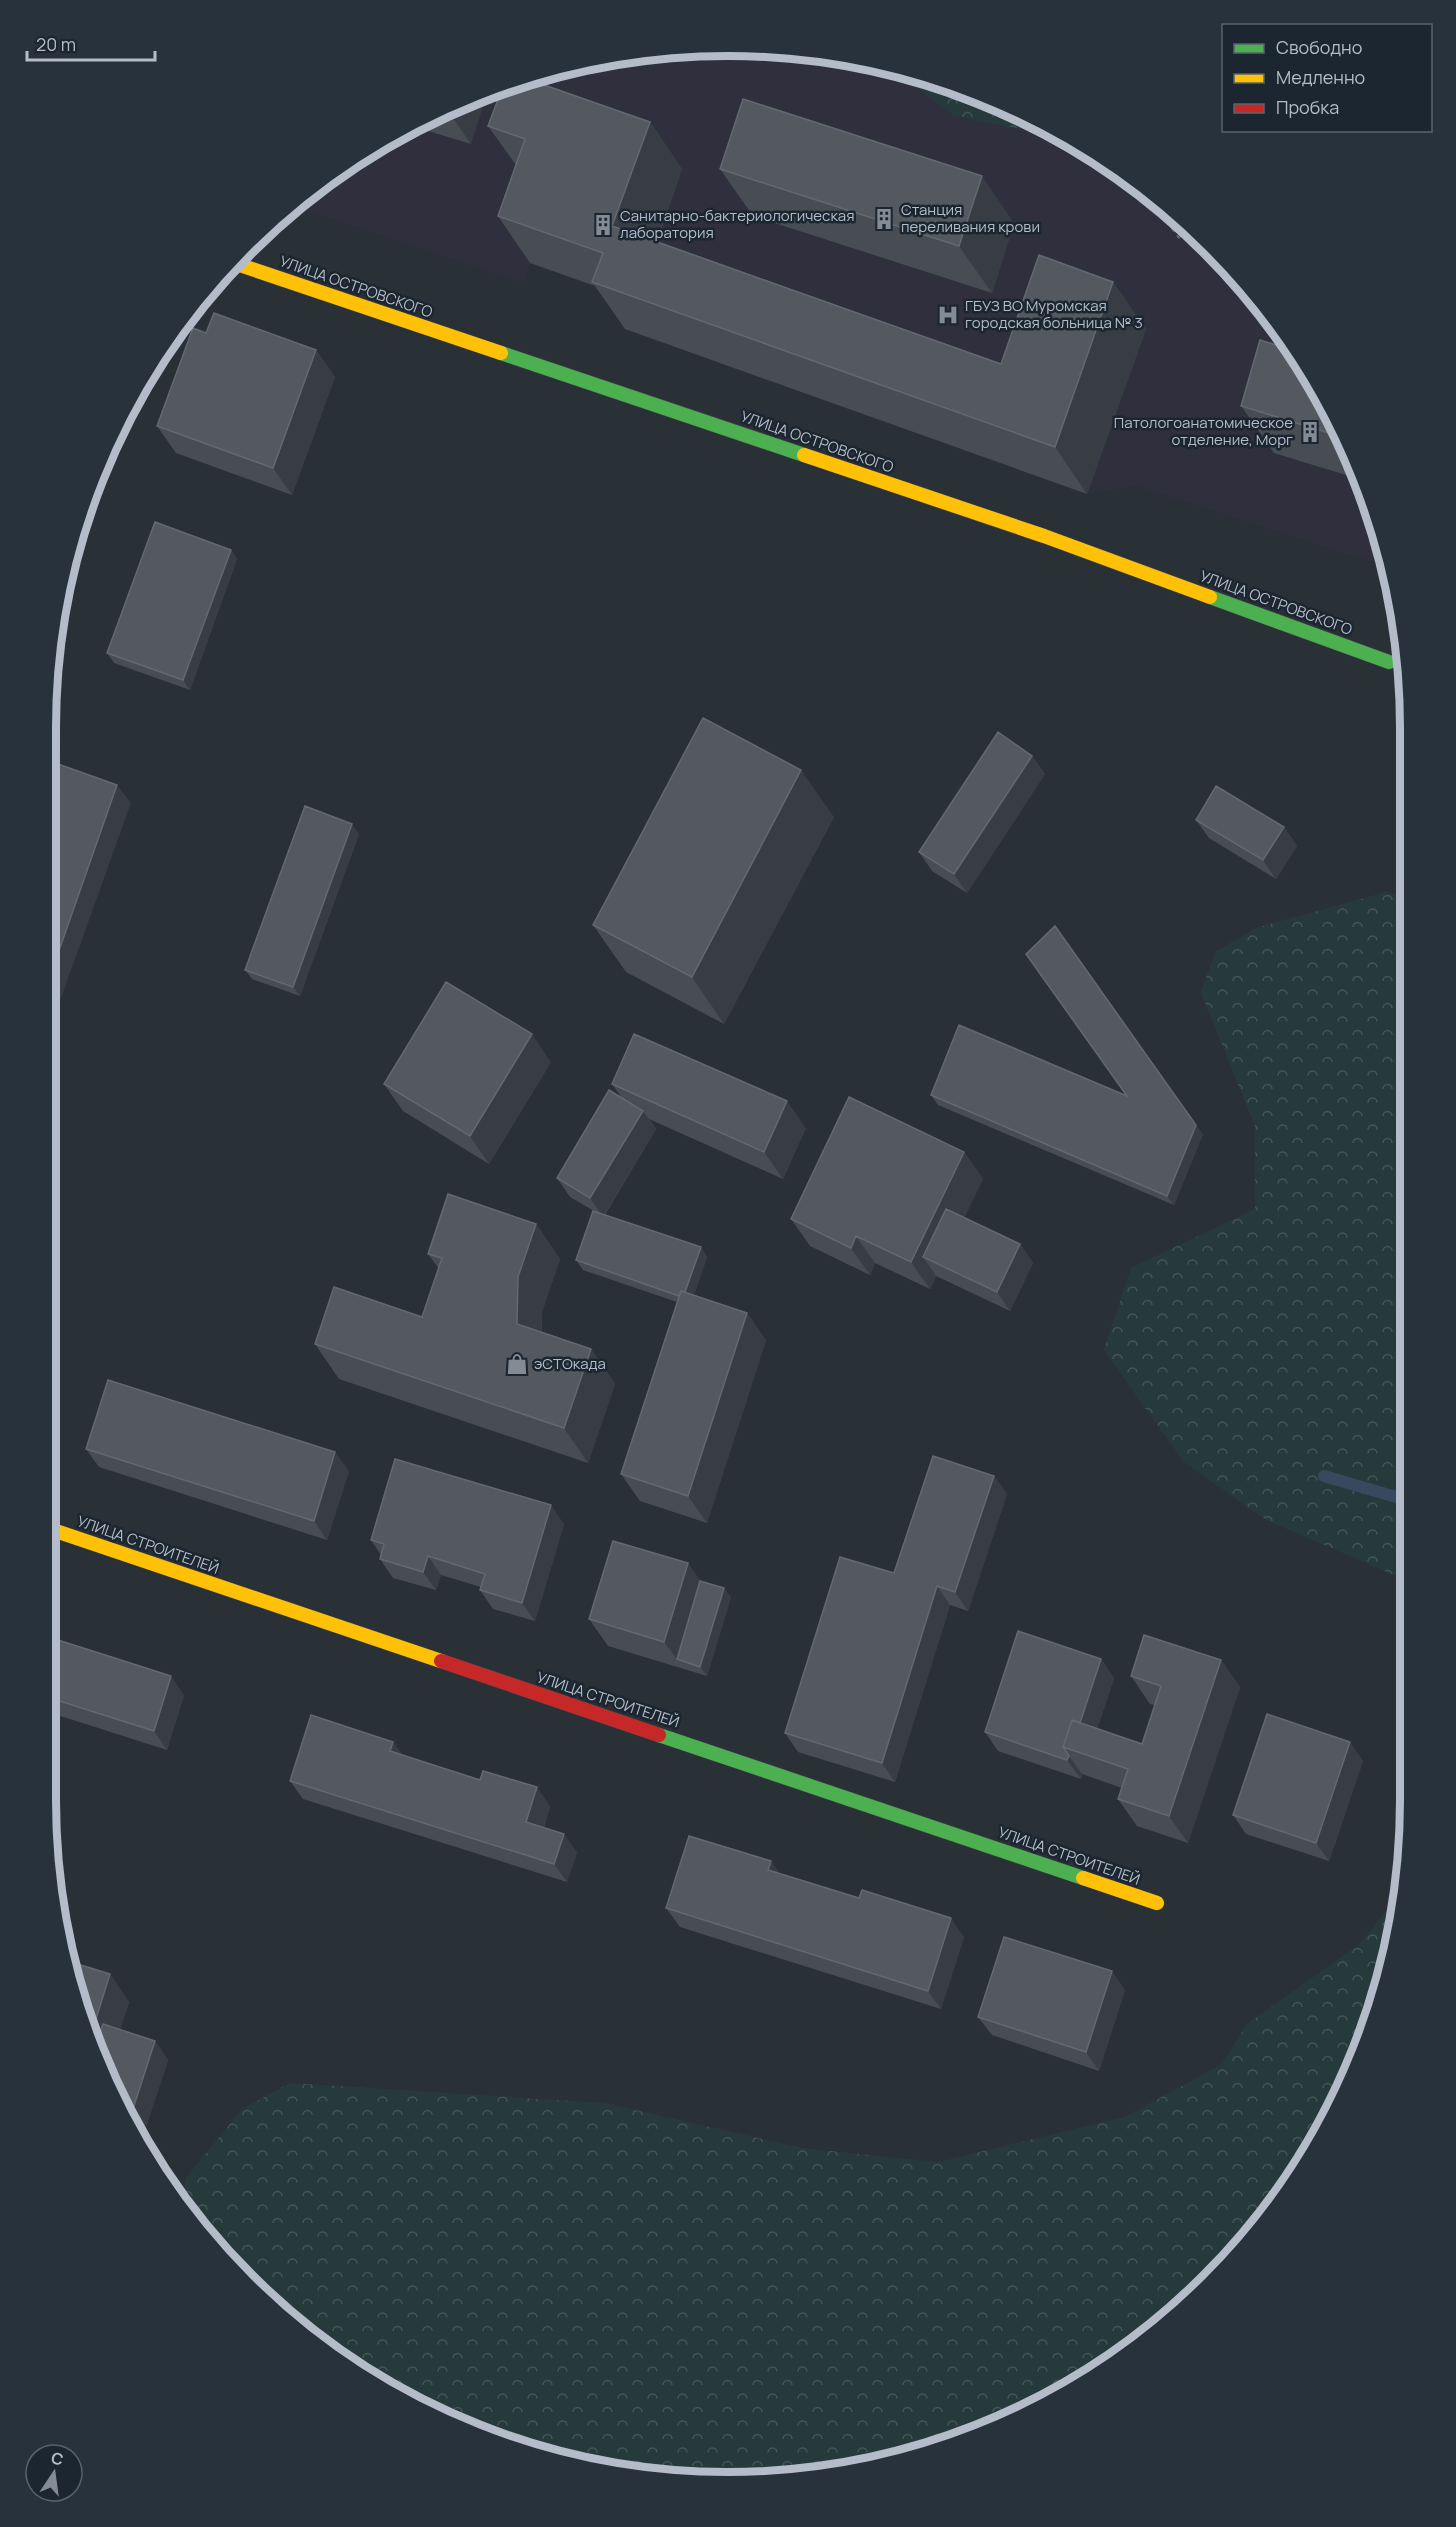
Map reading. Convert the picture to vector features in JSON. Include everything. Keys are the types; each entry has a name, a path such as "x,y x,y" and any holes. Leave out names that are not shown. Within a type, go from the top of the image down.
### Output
{"street":[{"name":"УЛИЦА ОСТРОВСКОГО","path":"240,265 1044,536 1389,662"},
{"name":"УЛИЦА СТРОИТЕЛЕЙ","path":"55,1531 1156,1903"}],"path":[{"path":"1164,216 1180,238"}],"shaded area":[{"name":"ГБУЗ ВО Муромская городская больница № 3","path":"684,57 772,57 859,68 944,91 1025,125 1102,169 1137,194 1204,252 1262,319 1310,392 1349,471 1365,512 1381,565 1136,486 1087,494 625,329 635,300 531,263 523,283 301,209 354,169 431,125 512,91 597,68"}],"green space":[{"path":"905,79 985,107 1039,132 954,116"},
{"path":"1386,892 1400,896 1400,1578 1266,1520 1184,1462 1104,1350 1131,1268 1255,1209 1255,1126 1201,993 1215,952 1256,928"},
{"path":"1392,1903 1378,1973 1365,2015 1331,2096 1287,2173 1262,2208 1204,2275 1137,2333 1102,2358 1025,2402 944,2436 859,2459 816,2466 728,2472 640,2466 554,2449 471,2420 392,2381 319,2333 252,2275 183,2193 186,2178 242,2109 290,2083 604,2103 802,2148 938,2162 1125,2117 1222,2064 1247,2024 1360,1944"}],"building":[{"path":"538,83 650,122 612,226 1001,364 1039,255 1113,282 1055,447 592,282 603,253 498,216 525,139 488,126 499,96"},
{"path":"743,99 982,176 959,246 720,169"},
{"path":"214,313 316,350 273,468 157,426 193,328 206,333"},
{"path":"1260,340 1282,347 1332,434 1241,406"},
{"path":"155,522 231,550 183,680 107,653"},
{"path":"703,718 801,770 692,977 593,925"},
{"path":"998,732 1032,756 954,874 919,852"},
{"path":"55,763 117,785 55,962"},
{"path":"1216,786 1284,827 1263,860 1196,820"},
{"path":"305,806 352,824 293,987 245,970"},
{"path":"1055,926 1196,1125 1167,1196 931,1095 959,1025 1127,1096 1026,954"},
{"path":"446,982 532,1034 470,1136 384,1084"},
{"path":"634,1034 787,1101 764,1152 612,1084"},
{"path":"609,1090 643,1111 590,1198 557,1178"},
{"path":"849,1097 964,1152 911,1262 856,1236 851,1248 791,1219"},
{"path":"448,1194 536,1224 518,1277 517,1324 591,1349 564,1428 315,1344 334,1287 422,1317 442,1258 428,1254"},
{"path":"946,1209 1020,1244 997,1292 923,1257"},
{"path":"593,1211 701,1247 685,1292 681,1291 679,1296 576,1260"},
{"path":"681,1291 747,1313 688,1496 621,1474"},
{"path":"108,1380 335,1452 314,1521 86,1449"},
{"path":"933,1456 994,1476 955,1592 937,1586 882,1763 785,1733 840,1557 894,1573"},
{"path":"395,1459 551,1505 522,1603 480,1590 485,1574 428,1556 423,1572 380,1559 384,1544 371,1540"},
{"path":"613,1541 688,1563 664,1642 589,1619"},
{"path":"700,1581 724,1588 700,1667 677,1659"},
{"path":"1018,1631 1101,1659 1080,1723 1072,1720 1063,1747 1069,1756 1067,1760 985,1732"},
{"path":"1144,1635 1221,1660 1169,1816 1118,1799 1128,1769 1063,1747 1072,1720 1142,1744 1161,1686 1131,1676"},
{"path":"55,1639 171,1676 154,1731 55,1700"},
{"path":"1267,1714 1350,1742 1316,1843 1233,1815"},
{"path":"311,1715 393,1742 390,1751 480,1780 483,1771 537,1787 526,1822 564,1834 554,1864 290,1781"},
{"path":"689,1836 771,1861 768,1870 859,1898 862,1890 951,1918 928,1991 666,1908"},
{"path":"1004,1937 1112,1971 1086,2052 978,2017"},
{"path":"76,1963 110,1974 94,2024"},
{"path":"103,2024 155,2041 133,2110 125,2096 99,2036"}],"waterway":[{"path":"1324,1476 1400,1498"}],"traffic: fast":[{"path":"501,353 804,455"},
{"path":"1210,597 1389,662"},
{"path":"659,1735 1083,1878"}],"traffic: slow":[{"path":"240,265 501,353"},
{"path":"804,455 1044,536 1210,597"},
{"path":"55,1531 441,1661"},
{"path":"1083,1878 1157,1903"}],"traffic: jam":[{"path":"441,1661 659,1735"}],"place":[{"name":"Станция переливания крови","path":"884,219"},
{"name":"Санитарно-бактериологическая лаборатория","path":"603,225"},
{"name":"ГБУЗ ВО Муромская городская больница № 3","path":"948,315"},
{"name":"Патологоанатомическое отделение, Морг","path":"1310,432"},
{"name":"эСТОкада","path":"517,1364"}]}
